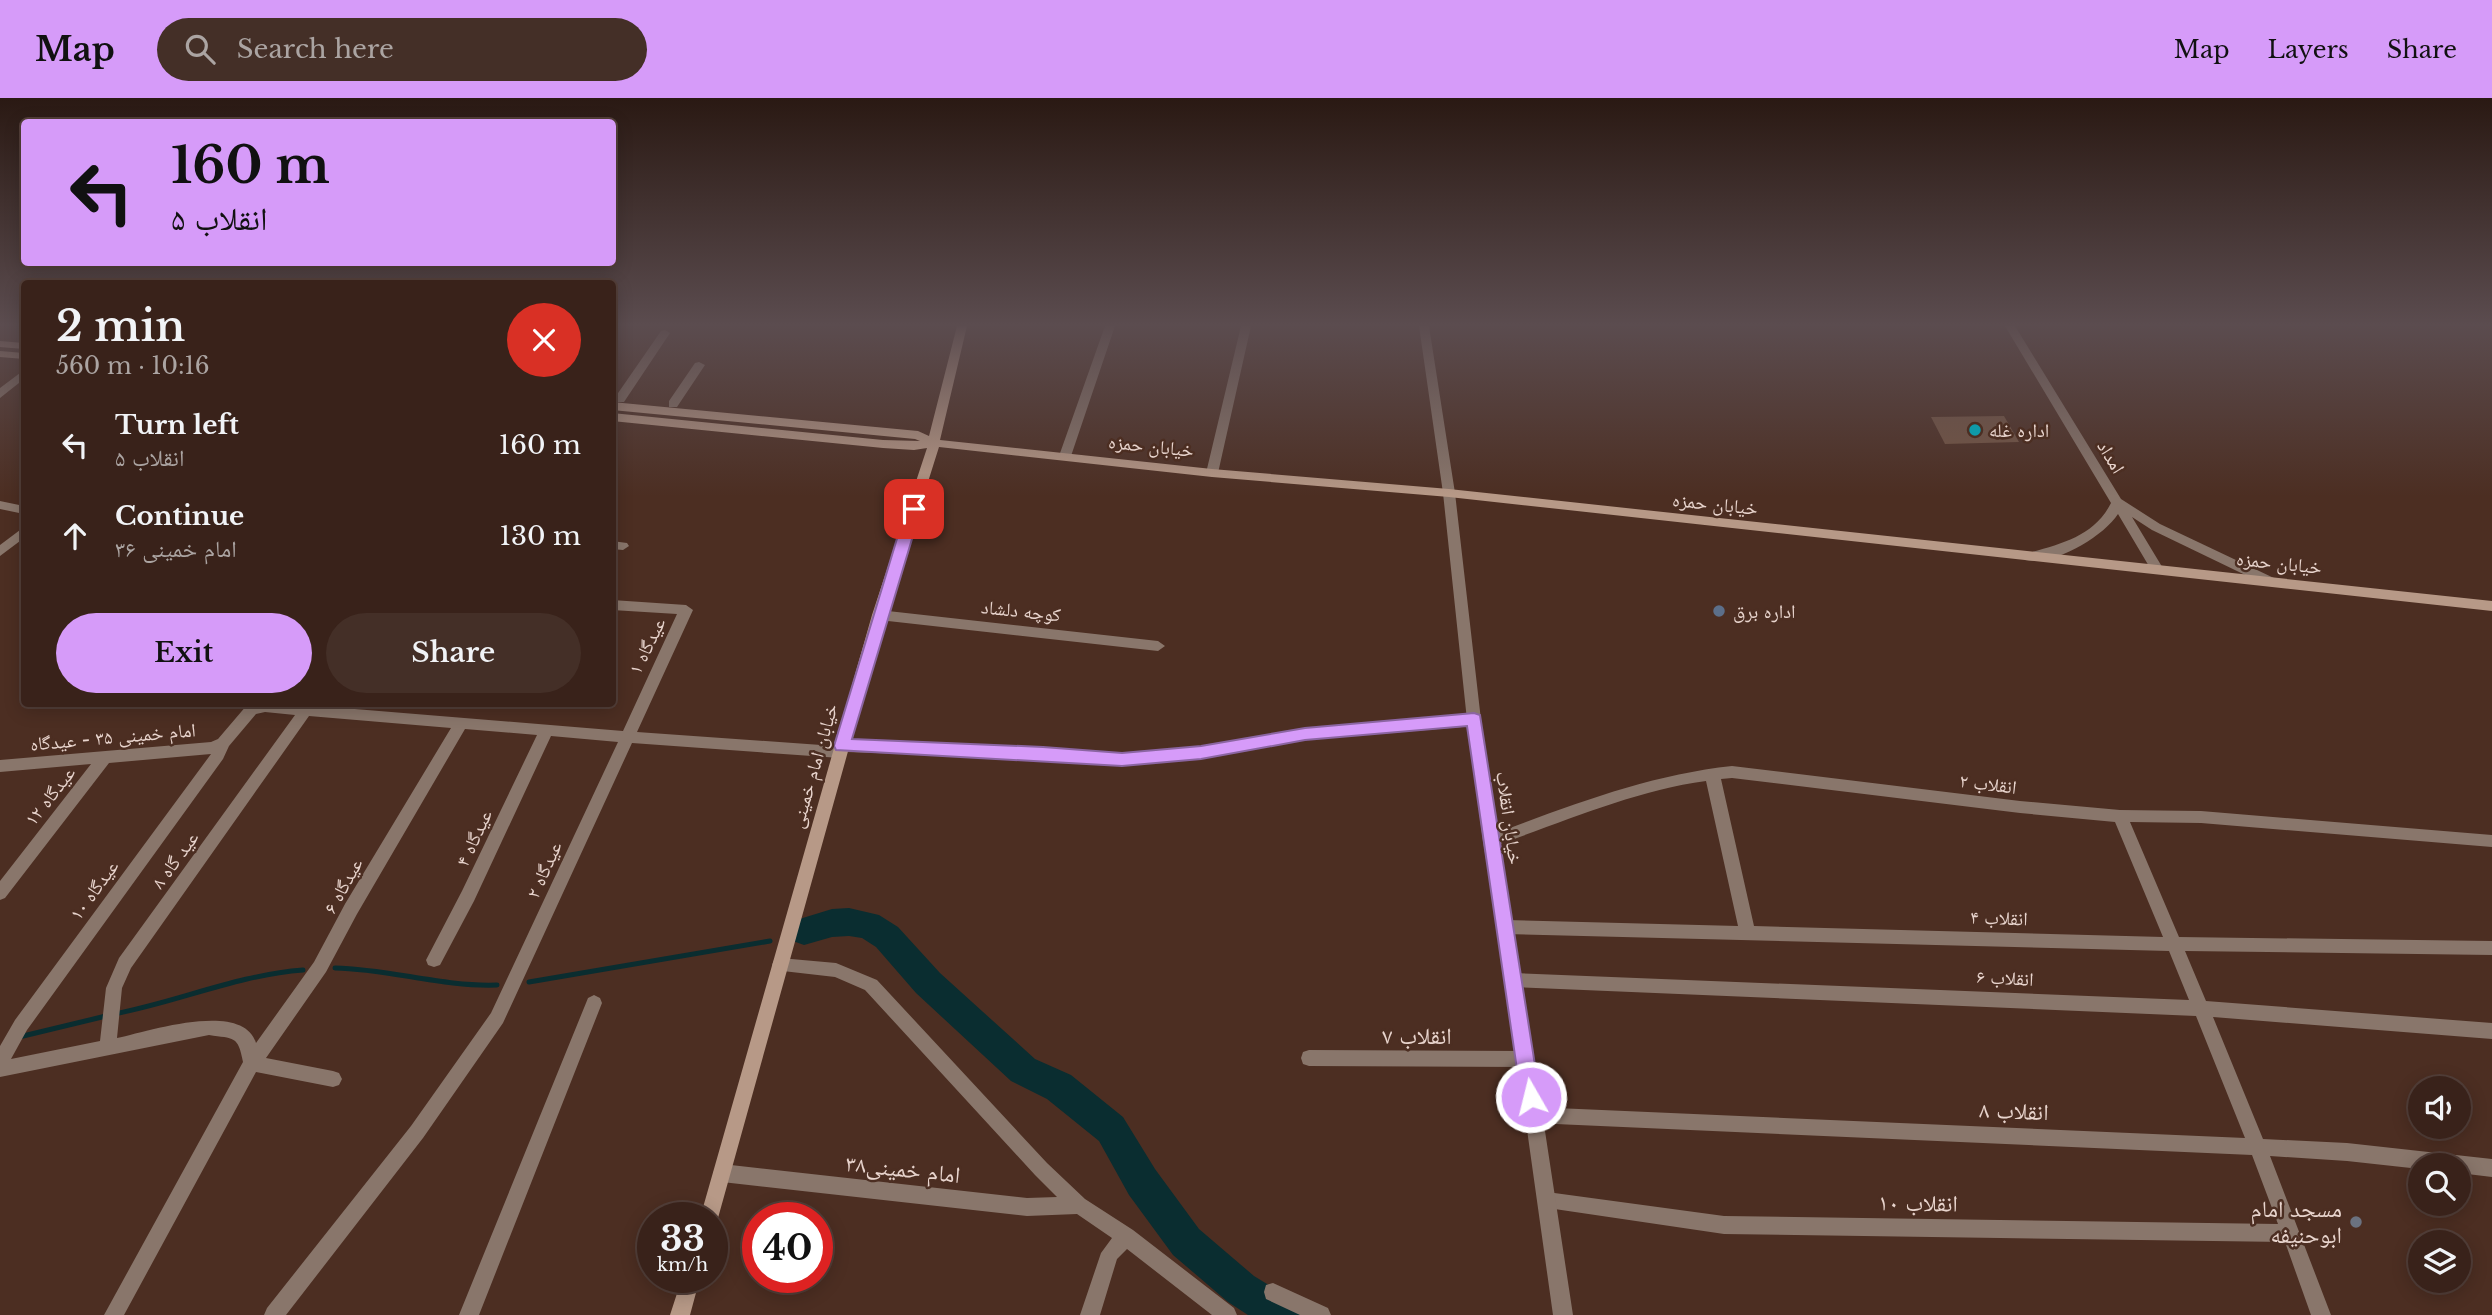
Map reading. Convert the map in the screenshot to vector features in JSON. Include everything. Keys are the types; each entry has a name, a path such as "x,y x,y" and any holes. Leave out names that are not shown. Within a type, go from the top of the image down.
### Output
{"main road":[{"name":"خیابان امام خمینی","path":"714,1202 879,615 933,443 948,383"},
{"name":"خیابان حمزه","path":"616,403 918,435 933,443"},
{"name":"خیابان حمزه","path":"616,417 883,444 914,446 933,443 1449,493 2492,606"},
{"path":"680,1315 687,1293"}],"street":[{"path":"0,394 13,383"},
{"path":"616,403 630,383"},
{"path":"673,404 687,383"},
{"path":"1065,456 1090,383"},
{"path":"1212,472 1233,383"},
{"name":"خیابان انقلاب","path":"1433,383 1449,493 1474,720 1563,1315"},
{"name":"امداد","path":"2045,383 2158,570"},
{"path":"2029,557 2074,544 2102,528 2112,516 2118,502 2157,527 2271,582"},
{"path":"0,505 21,509"},
{"path":"0,552 21,534"},
{"name":"عیدگاه ۱","path":"616,605 686,610 625,737"},
{"name":"کوچه دلشاد","path":"879,615 1158,646"},
{"name":"امام خمینی ۳۵ - عیدگاه","path":"0,766 213,748 223,743 252,709 265,707 625,737 841,749 1043,753 1122,760 1163,758 1305,734 1474,720"},
{"name":"عید گاه ۸","path":"108,1046 114,988 125,963 306,710"},
{"name":"عیدگاه ۶","path":"114,1315 252,1063 320,967 351,909 461,723"},
{"name":"عیدگاه ۴","path":"434,960 468,896 546,731"},
{"name":"عیدگاه ۲","path":"274,1315 389,1169 497,1018 625,737"},
{"name":"عیدگاه ۱۰","path":"0,1062 21,1025 218,755 223,743"},
{"name":"عیدگاه ۱۲","path":"0,892 105,757"},
{"name":"انقلاب ۲","path":"1491,841 1601,802 1712,773 1732,772 2020,807 2120,816 2215,818 2492,841"},
{"path":"1712,773 1747,932"},
{"path":"2120,816 2202,1009 2321,1315"},
{"name":"انقلاب ۴","path":"1505,927 2174,944 2492,948"},
{"path":"780,965 836,970 871,985 1041,1169 1079,1205 1126,1237 1227,1315"},
{"name":"انقلاب ۶","path":"1514,980 1803,990 2202,1009 2379,1019 2492,1031"},
{"path":"469,1315 594,1003"},
{"path":"0,1069 209,1027 237,1032 247,1040 252,1063 333,1079"},
{"name":"انقلاب ۷","path":"1309,1058 1525,1059"},
{"name":"انقلاب ۸","path":"1533,1115 2257,1147 2347,1152 2492,1168"},
{"name":"امام خمینی۳۸","path":"722,1173 1027,1207 1079,1205"},
{"name":"انقلاب ۱۰","path":"1547,1201 1724,1226 2291,1233"},
{"path":"1090,1315 1110,1253 1126,1237"},
{"path":"1273,1292 1321,1315"}],"building":[{"name":"اداره غله","path":"2004,416 2019,442 1945,444 1931,417"}],"waterway":[{"path":"804,931 832,923 849,922 868,925 887,937 928,983 1023,1070 1059,1087 1111,1129 1142,1182 1186,1242 1241,1289 1284,1315"},
{"path":"529,982 770,941"},
{"path":"335,968 456,983 497,985"},
{"path":"114,1014 255,977 303,970"},
{"path":"19,1037 106,1016"}],"place":[{"name":"اداره غله","path":"1975,430"},
{"name":"اداره برق","path":"1719,611"},
{"name":"مسجد امام ابوحنیفه","path":"2356,1222"}],"route":[{"path":"914,509 879,615 842,746 1043,753 1122,760 1201,753 1305,734 1474,720 1531,1097"}]}
